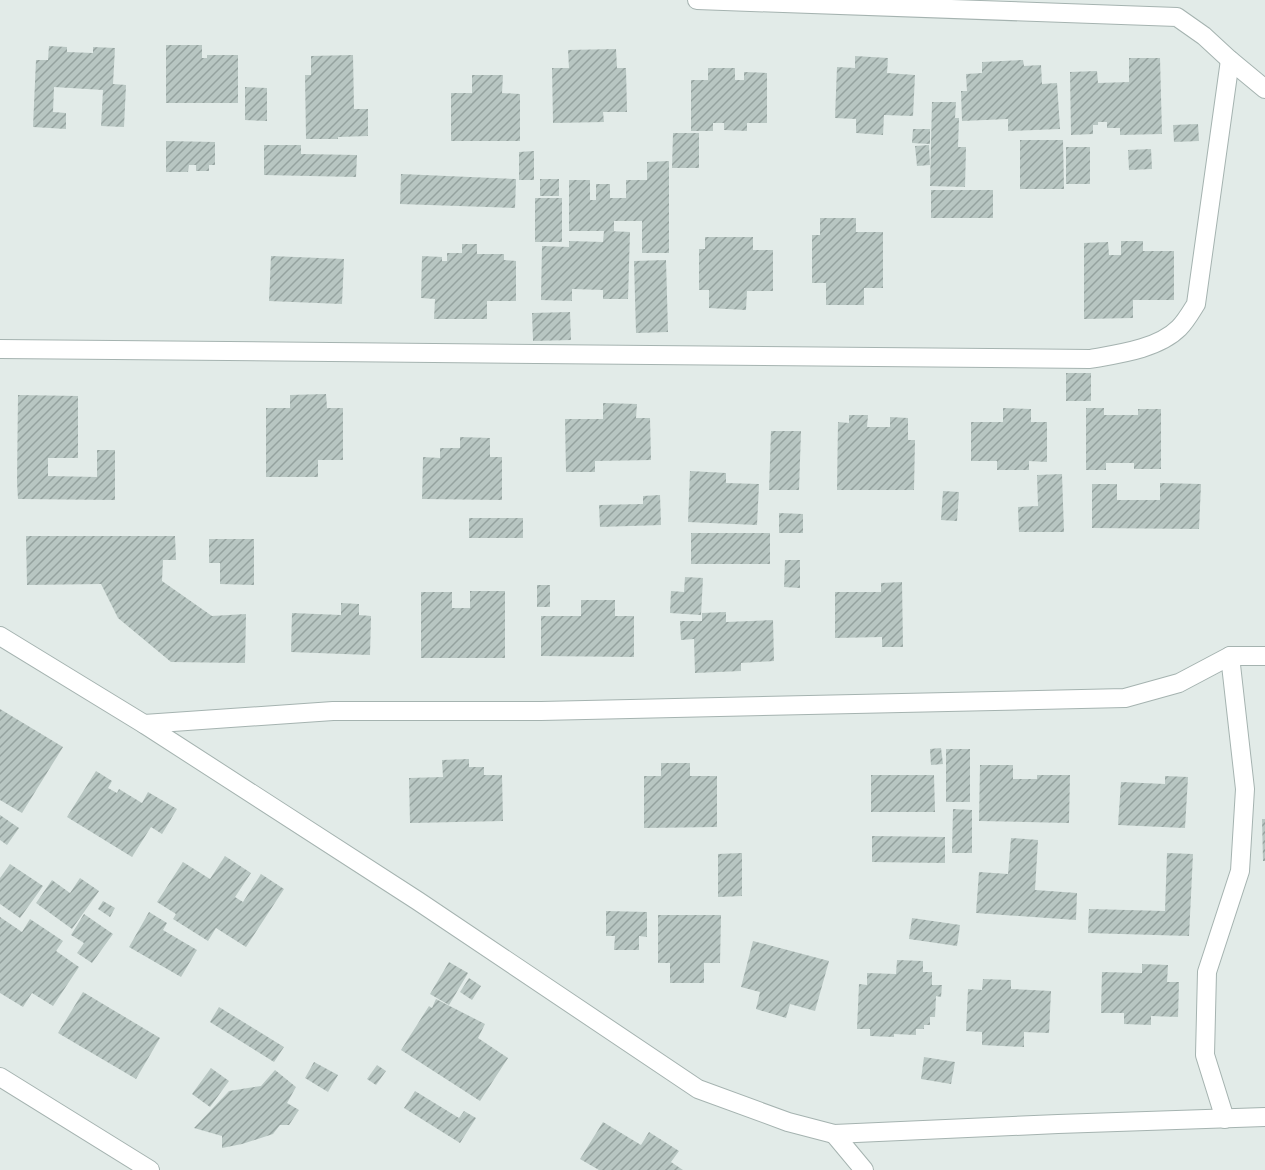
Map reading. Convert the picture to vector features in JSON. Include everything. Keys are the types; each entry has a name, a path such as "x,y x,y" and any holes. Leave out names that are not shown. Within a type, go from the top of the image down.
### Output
{"street":[{"path":"697,0 1178,9 1230,60 1265,89"},
{"path":"0,349 1090,359 1126,353 1162,341 1179,328 1196,304 1230,60"},
{"path":"0,636 144,724 418,901 698,1089 788,1122 834,1134 1265,1117"},
{"path":"144,724 333,711 541,711 1125,698 1179,683 1230,656 1265,656"},
{"path":"1225,1119 1205,1055 1207,972 1240,871 1245,789 1230,656"},
{"path":"0,1077 150,1170"},
{"path":"834,1134 864,1170"}],"building":[{"path":"166,45 202,45 202,58 207,58 207,55 238,55 238,103 166,103"},
{"path":"49,46 67,47 67,52 93,53 93,47 115,48 113,84 126,85 124,127 101,126 103,90 54,87 53,112 66,113 66,129 33,127 36,60 48,60"},
{"path":"616,49 617,68 626,68 627,112 603,112 604,122 553,123 552,68 569,68 568,50"},
{"path":"353,55 354,109 368,109 368,136 306,139 305,75 311,75 311,56"},
{"path":"855,56 888,58 887,73 915,75 913,116 884,115 883,135 856,133 856,119 835,118 837,67 855,68"},
{"path":"1129,58 1160,58 1162,134 1120,135 1120,128 1107,128 1107,122 1098,122 1098,125 1093,125 1093,134 1071,135 1070,72 1097,71 1098,83 1129,82"},
{"path":"1023,60 1024,66 1041,65 1042,84 1057,83 1060,129 1008,131 1008,119 962,121 961,91 967,91 966,74 982,73 982,62"},
{"path":"708,68 735,68 735,80 744,80 744,72 767,73 767,123 747,123 747,131 724,130 724,123 713,123 713,131 691,131 691,80 708,80"},
{"path":"472,75 503,75 502,93 520,94 520,141 451,141 451,93 472,93"},
{"path":"245,87 267,88 267,121 245,120"},
{"path":"932,102 956,102 955,118 959,118 958,147 966,147 965,187 930,186"},
{"path":"1198,124 1199,141 1174,142 1173,125"},
{"path":"913,129 930,129 930,144 912,143"},
{"path":"673,133 699,133 699,168 672,168"},
{"path":"1020,140 1063,140 1064,189 1020,189"},
{"path":"166,141 215,142 215,165 209,165 209,171 196,171 196,165 189,165 188,172 166,172"},
{"path":"264,145 301,145 301,154 357,155 356,177 264,175"},
{"path":"929,145 930,165 917,166 915,146"},
{"path":"1066,147 1090,147 1090,184 1066,184"},
{"path":"1151,149 1152,169 1129,170 1128,150"},
{"path":"534,151 534,180 519,180 519,152"},
{"path":"669,161 669,253 642,253 642,221 614,221 614,231 608,231 630,232 628,299 603,299 603,290 572,289 572,301 541,300 542,246 569,247 569,241 603,242 604,231 569,231 569,180 590,180 590,200 596,200 596,184 610,184 610,198 626,198 626,180 647,180 647,162"},
{"path":"401,174 516,179 515,208 400,204"},
{"path":"540,179 559,179 559,196 540,196"},
{"path":"931,190 993,190 993,218 931,218"},
{"path":"535,198 562,198 562,242 535,242"},
{"path":"820,218 856,218 856,232 883,232 883,288 864,288 864,305 826,305 826,283 812,283 812,235 820,235"},
{"path":"705,237 753,237 753,250 773,250 773,291 747,291 746,310 709,308 709,290 699,290 699,249 705,249"},
{"path":"1121,241 1143,241 1143,251 1174,251 1174,300 1133,300 1133,318 1084,319 1084,243 1108,242 1109,255 1121,255"},
{"path":"462,244 477,244 477,254 504,254 504,260 516,261 516,301 487,301 487,319 434,319 435,299 421,298 422,256 442,257 442,261 447,261 447,253 462,253"},
{"path":"271,256 344,259 342,304 269,301"},
{"path":"666,260 668,332 636,333 634,261"},
{"path":"570,312 571,340 533,341 532,313"},
{"path":"1066,373 1091,373 1091,401 1066,401"},
{"path":"326,394 327,408 343,408 343,460 318,460 318,477 266,477 266,408 290,408 290,395"},
{"path":"18,395 78,396 78,458 48,458 48,476 97,477 97,450 115,450 115,500 18,499"},
{"path":"603,403 637,404 636,418 650,418 651,460 595,461 595,472 566,472 565,419 603,419"},
{"path":"1003,408 1031,409 1031,422 1047,422 1047,462 1029,461 1029,470 997,470 997,461 971,461 971,422 1003,422"},
{"path":"1086,408 1104,408 1104,415 1138,415 1138,409 1161,409 1161,469 1134,469 1134,463 1106,463 1106,470 1086,470"},
{"path":"849,415 868,415 867,427 890,427 890,417 908,418 908,440 915,440 914,490 837,490 838,422 849,423"},
{"path":"771,431 801,431 799,490 769,490"},
{"path":"460,437 490,438 490,457 502,457 502,500 422,499 423,457 440,458 440,448 460,448"},
{"path":"690,471 726,473 726,483 759,484 757,525 688,522"},
{"path":"1062,474 1064,532 1019,532 1018,507 1038,506 1037,475"},
{"path":"1160,483 1201,484 1199,529 1092,528 1092,484 1117,484 1117,500 1160,500"},
{"path":"943,491 959,492 957,521 941,520"},
{"path":"660,495 661,525 600,527 599,505 643,504 643,496"},
{"path":"779,513 803,514 803,533 779,533"},
{"path":"469,518 523,518 523,538 469,538"},
{"path":"691,533 770,533 770,564 691,564"},
{"path":"26,536 175,536 176,560 163,560 162,581 212,616 246,614 245,663 171,662 118,618 101,584 27,585"},
{"path":"209,539 254,539 254,585 220,584 220,563 209,563"},
{"path":"785,560 800,560 800,588 784,587"},
{"path":"685,577 703,578 701,615 670,613 671,591 684,592"},
{"path":"902,582 903,647 882,647 882,637 835,638 835,592 881,592 881,583"},
{"path":"537,585 550,585 550,607 537,607"},
{"path":"470,591 505,591 505,658 421,658 421,592 452,592 452,608 470,608"},
{"path":"581,600 615,600 615,616 634,616 634,657 541,656 541,616 581,616"},
{"path":"341,603 359,604 359,615 371,616 370,655 291,652 292,613 341,615"},
{"path":"726,612 726,622 773,620 774,661 741,663 741,671 695,673 694,639 681,640 680,621 702,621 702,613"},
{"path":"0,709 63,747 22,813 0,800"},
{"path":"941,748 943,764 931,765 930,749"},
{"path":"946,749 970,749 970,802 946,802"},
{"path":"469,759 469,767 484,767 484,775 502,775 503,821 410,823 409,778 443,777 442,760"},
{"path":"661,763 690,763 690,776 717,776 717,827 644,828 644,776 661,776"},
{"path":"980,765 1013,765 1013,779 1037,779 1037,775 1070,775 1069,823 979,821"},
{"path":"96,771 112,781 108,788 117,793 119,789 142,803 148,792 177,809 162,834 151,827 132,857 67,817"},
{"path":"871,775 934,775 935,812 871,812"},
{"path":"1165,776 1188,777 1185,828 1118,825 1121,782 1165,784"},
{"path":"953,809 972,810 972,853 952,853"},
{"path":"0,815 19,828 7,845 0,840"},
{"path":"1262,819 1265,819 1265,861 1263,861"},
{"path":"872,836 945,837 945,863 872,862"},
{"path":"1011,838 1038,840 1035,890 1077,893 1076,920 976,913 979,872 1008,874"},
{"path":"742,853 742,896 718,897 718,854"},
{"path":"1167,853 1193,854 1189,936 1088,933 1089,909 1165,911"},
{"path":"225,856 251,873 235,897 243,902 261,874 284,889 246,947 216,928 208,941 173,919 176,914 157,902 183,862 210,879"},
{"path":"10,864 43,886 20,918 0,904 0,878"},
{"path":"80,878 99,891 72,929 36,903 52,880 70,893"},
{"path":"103,901 115,908 110,917 98,909"},
{"path":"606,911 647,912 647,937 639,936 639,950 614,950 615,936 606,936"},
{"path":"149,912 167,923 163,930 197,950 181,977 129,947"},
{"path":"84,914 113,934 92,963 77,953 84,943 71,935"},
{"path":"658,915 721,915 720,963 704,963 704,983 670,983 670,963 658,963"},
{"path":"0,917 22,932 30,919 63,941 56,951 79,967 53,1006 32,993 23,1007 0,993"},
{"path":"912,918 960,925 957,946 909,939"},
{"path":"753,941 829,961 815,1011 790,1004 786,1018 756,1009 760,992 741,987"},
{"path":"897,960 923,961 923,972 932,972 932,985 942,985 941,997 936,996 935,1017 930,1017 930,1025 924,1025 924,1029 916,1029 916,1035 870,1036 870,1029 857,1029 859,984 867,985 867,973 896,974"},
{"path":"449,962 468,973 449,1005 430,994"},
{"path":"1142,964 1168,965 1167,982 1179,982 1178,1017 1151,1016 1151,1025 1124,1024 1124,1013 1101,1013 1102,972 1142,973"},
{"path":"469,978 481,986 472,1000 460,992"},
{"path":"983,979 1011,980 1011,989 1051,991 1049,1033 1024,1032 1024,1047 982,1045 982,1032 966,1031 968,989 982,990"},
{"path":"83,992 160,1038 136,1079 58,1033"},
{"path":"436,999 485,1024 478,1038 508,1058 480,1101 401,1050 429,1006 432,1008"},
{"path":"219,1007 284,1047 274,1062 210,1022"},
{"path":"924,1057 955,1062 951,1084 921,1079"},
{"path":"314,1062 338,1075 328,1092 305,1078"},
{"path":"377,1065 386,1071 376,1085 367,1079"},
{"path":"211,1068 229,1081 210,1107 192,1094"},
{"path":"275,1070 296,1087 287,1103 299,1110 289,1125 280,1125 273,1134 222,1148 222,1136 194,1128 229,1091 261,1086"},
{"path":"415,1091 459,1118 464,1111 476,1118 460,1143 404,1108"},
{"path":"603,1122 641,1145 649,1132 679,1151 671,1162 683,1170 599,1170 580,1159"}]}
